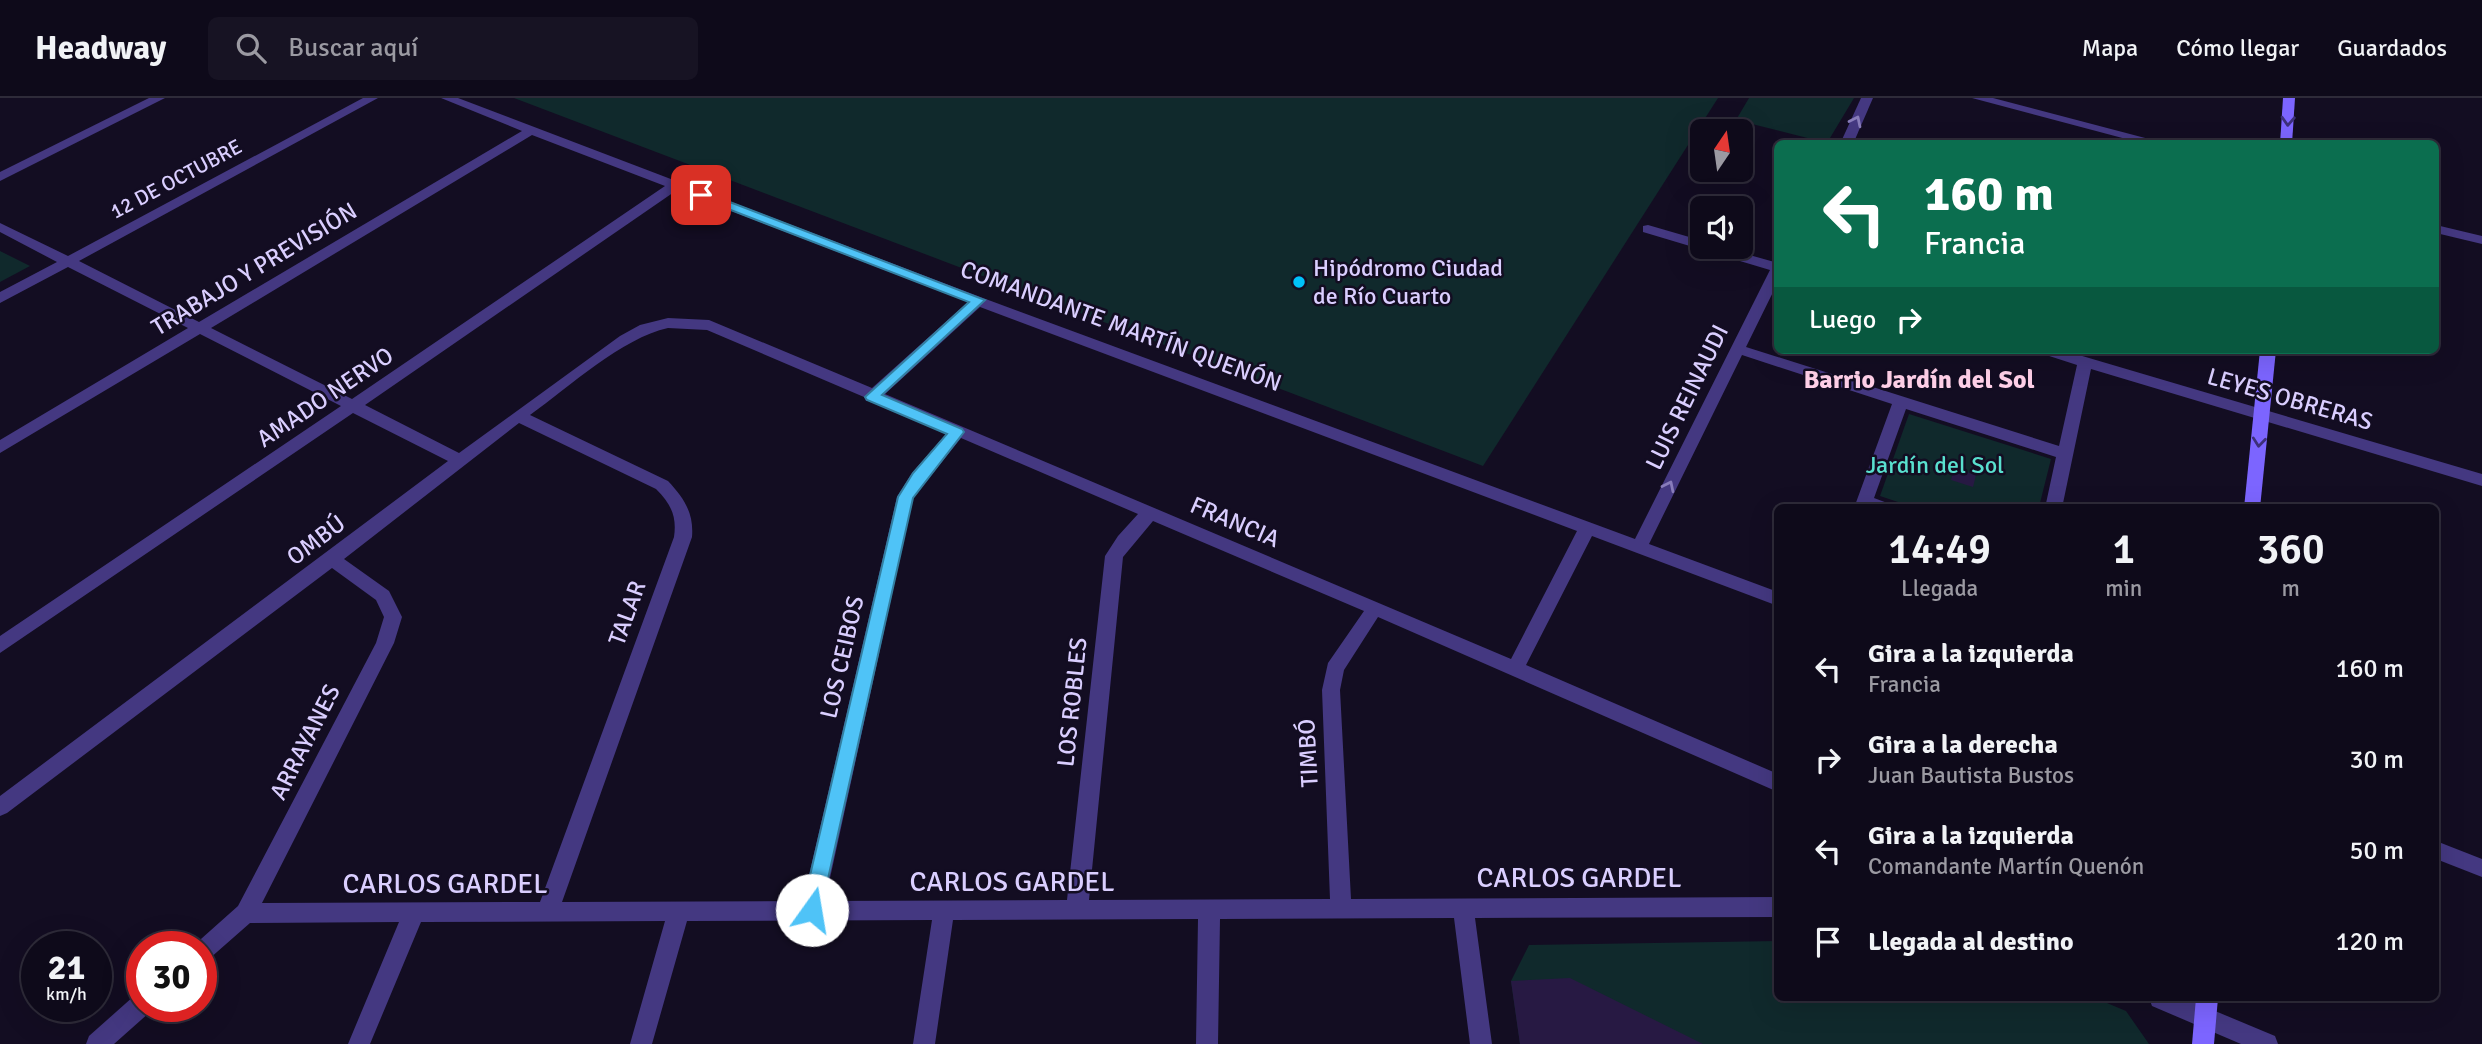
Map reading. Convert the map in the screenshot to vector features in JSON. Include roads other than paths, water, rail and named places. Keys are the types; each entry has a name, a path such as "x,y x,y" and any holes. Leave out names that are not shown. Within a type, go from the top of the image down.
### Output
{"main road":[{"path":"2286,140 2289,98"},
{"path":"2252,504 2267,354"},
{"path":"2203,1044 2206,1007"}],"street":[{"path":"0,177 159,98"},
{"name":"12 DE OCTUBRE","path":"0,298 372,98"},
{"name":"COMANDANTE MARTÍN QUENÓN","path":"447,98 1774,598"},
{"path":"1848,140 1867,98"},
{"path":"1978,98 2146,140"},
{"name":"TRABAJO Y PREVISIÓN","path":"0,447 532,130"},
{"name":"AMADO NERVO","path":"0,646 676,185"},
{"path":"0,227 460,460"},
{"path":"1648,229 1690,242"},
{"path":"2439,230 2482,240"},
{"path":"1748,259 1774,267"},
{"name":"LUIS REINAUDI","path":"1639,547 1774,276"},
{"path":"872,397 978,300"},
{"name":"FRANCIA","path":"668,323 709,325 872,397 1375,608 1774,781"},
{"name":"OMBÚ","path":"0,807 518,416 625,339 645,328 668,323"},
{"path":"1738,349 2065,454"},
{"name":"LEYES OBRERAS","path":"2058,354 2482,480"},
{"path":"2054,504 2085,362"},
{"path":"1864,504 1901,402"},
{"name":"TALAR","path":"518,416 662,485 681,504 686,521 683,537 547,914"},
{"name":"LOS CEIBOS","path":"812,910 905,497 918,477 957,432"},
{"name":"LOS ROBLES","path":"1077,910 1114,556 1124,540 1150,513"},
{"path":"1515,668 1588,527"},
{"name":"ARRAYANES","path":"217,938 246,913 385,643 393,617 383,596 332,559"},
{"name":"TIMBÓ","path":"1341,908 1331,690 1335,668 1375,608"},
{"path":"2439,851 2482,868"},
{"path":"1463,906 1481,1044"},
{"name":"CARLOS GARDEL","path":"246,913 547,914 812,910 944,912 1463,906 1774,907"},
{"path":"1207,1044 1209,910"},
{"path":"641,1044 679,911"},
{"path":"925,1044 944,912"},
{"path":"359,1044 414,914"},
{"path":"2175,1001 2206,1007 2267,1044"},
{"path":"97,1044 126,1018"}],"place":[{"name":"Hipódromo Ciudad de Río Cuarto","path":"1299,282"}],"district":[{"name":"Barrio Jardín del Sol","path":"1919,379"}],"park label":[{"name":"Jardín del Sol","path":"1935,465"}]}
